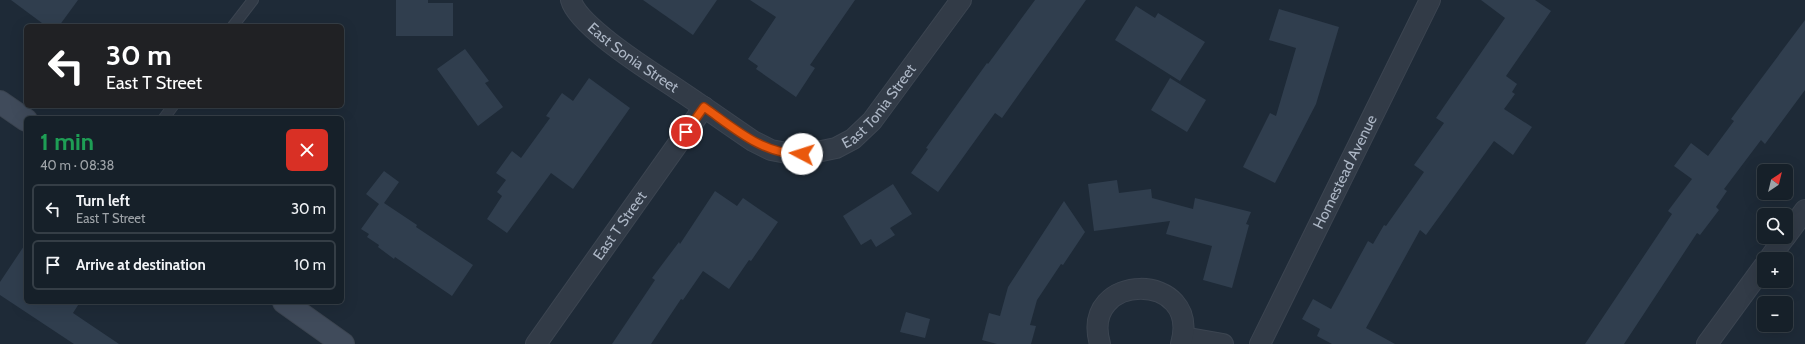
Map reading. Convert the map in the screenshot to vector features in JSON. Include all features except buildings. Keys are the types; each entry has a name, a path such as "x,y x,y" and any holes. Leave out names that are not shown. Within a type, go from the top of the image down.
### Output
{"main road":[{"path":"0,102 24,119"},
{"path":"287,304 343,344"}],"street":[{"name":"East Sonia Street","path":"571,0 572,4 585,20 610,43 704,107"},
{"name":"East Tonia Street","path":"704,107 753,141 771,150 792,154 812,153 836,148 854,139 872,121 961,0"},
{"name":"Homestead Avenue","path":"1260,344 1430,0"},
{"name":"East T Street","path":"536,344 704,107"},
{"path":"1793,226 1805,210"},
{"path":"1707,344 1757,276"},
{"path":"1100,344 1098,337 1098,324 1101,312 1108,302 1117,294 1128,289 1140,287 1152,289 1164,294 1173,302 1180,312 1183,324 1182,340 1224,344"}],"lane":[{"path":"235,24 253,0"}],"route":[{"path":"686,132 704,107 753,141 771,150 792,154 802,154"}]}
